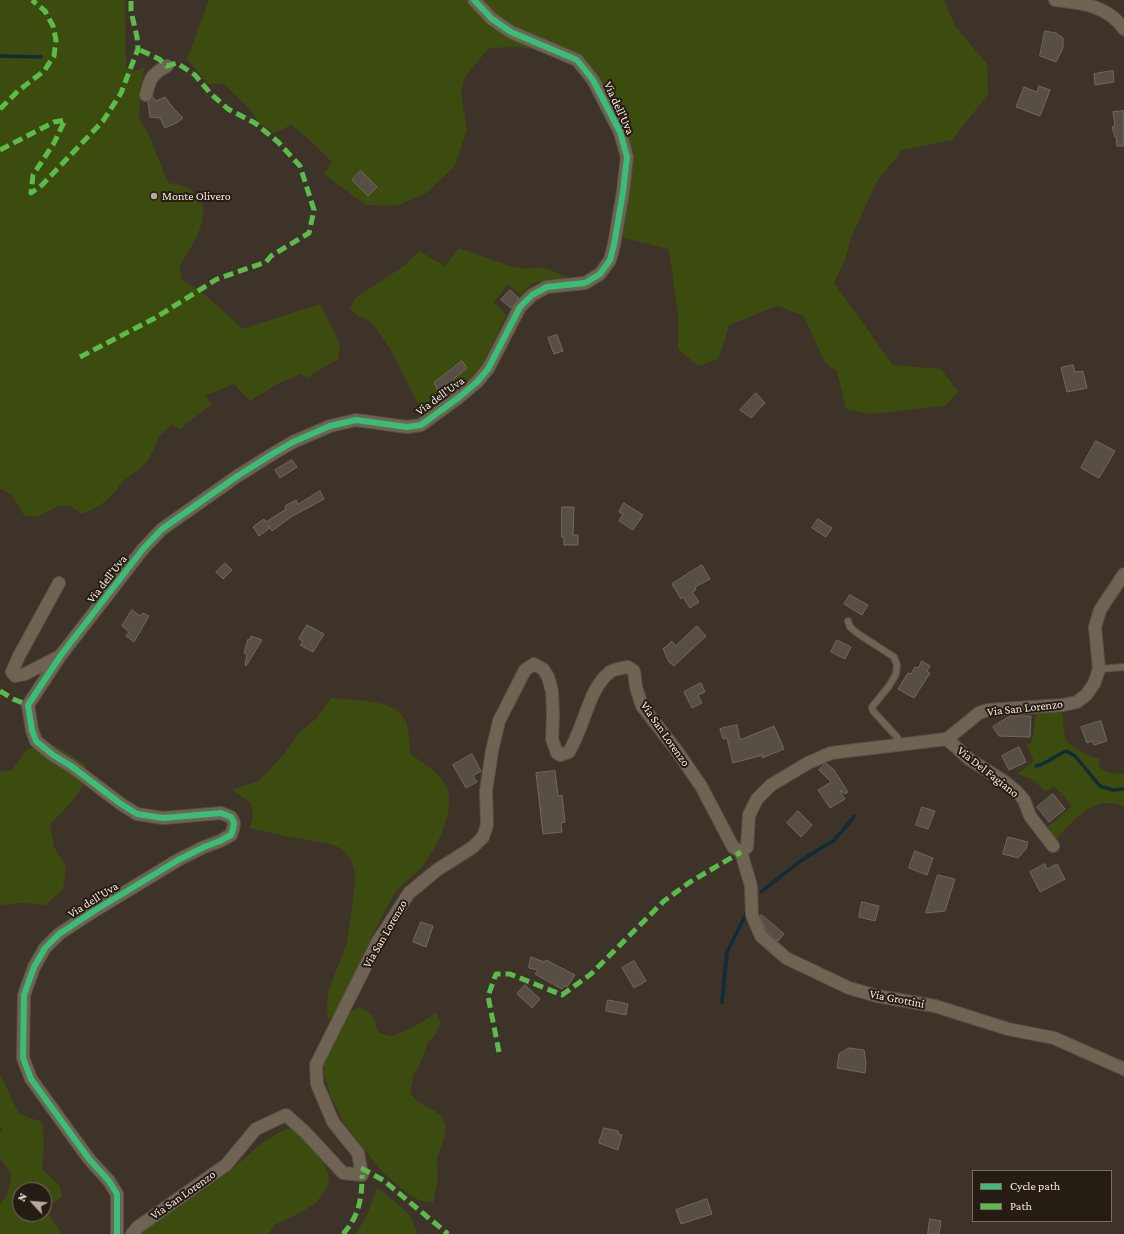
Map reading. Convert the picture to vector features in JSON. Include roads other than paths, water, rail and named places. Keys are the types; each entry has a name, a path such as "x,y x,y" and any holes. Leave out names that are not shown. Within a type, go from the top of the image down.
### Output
{"street":[{"name":"Via dell'Uva","path":"117,1234 117,1194 109,1181 89,1159 31,1079 23,1058 24,995 34,967 45,948 59,934 178,860 204,847 220,842 230,835 234,822 231,817 221,813 163,818 137,814 53,755 36,741 32,730 28,705 61,655 143,550 162,529 236,477 274,453 293,442 330,426 356,420 407,427 421,425 477,382 488,369 520,306 532,295 547,287 585,283 600,274 610,260 623,192 627,157 620,132 593,80 577,60 511,32 492,20 474,0"},
{"path":"1055,0 1100,8 1112,16 1124,29"},
{"path":"146,94 149,80 157,71 167,66"},
{"name":"Via San Lorenzo","path":"947,739 979,713 988,710 1063,705 1077,702 1086,695 1094,684 1099,669 1095,627 1100,610 1124,574"},
{"path":"59,584 19,656 12,672 15,676 25,674 61,655"},
{"name":"Via San Lorenzo","path":"132,1234 138,1227 226,1166 256,1129 286,1115 305,1132 343,1173 362,1175 358,1153 333,1122 317,1084 316,1065 378,941 410,893 437,870 473,847 483,837 487,825 486,791 492,751 499,721 525,670 534,664 542,669 548,677 552,691 552,738 556,753 560,755 569,752 578,735 594,693 602,680 611,671 620,668 628,667 634,671 636,687 642,706 677,751 701,786 733,847 741,852"},
{"path":"741,852 747,847 749,815 757,799 771,785 808,763 831,753 947,739"},
{"name":"Via Del Fagiano","path":"947,739 969,759 1005,782 1017,792 1024,800 1030,816 1053,846"},
{"name":"Via Grottini","path":"741,852 750,886 752,915 762,936 786,958 849,988 877,996 935,1006 1008,1029 1054,1038 1124,1069"}],"lane":[{"path":"848,621 850,627 857,633 894,657 897,666 896,674 889,686 872,707 873,711 897,737 900,744"},
{"path":"1099,669 1124,667"}],"waterway":[{"path":"0,56 41,57"},
{"path":"1036,766 1066,751 1075,756 1100,786 1113,790 1124,789"},
{"path":"761,892 799,862 834,840 855,816"},
{"path":"722,1002 727,952 748,910"}],"place":[{"name":"Monte Olivero","path":"154,196"}]}
